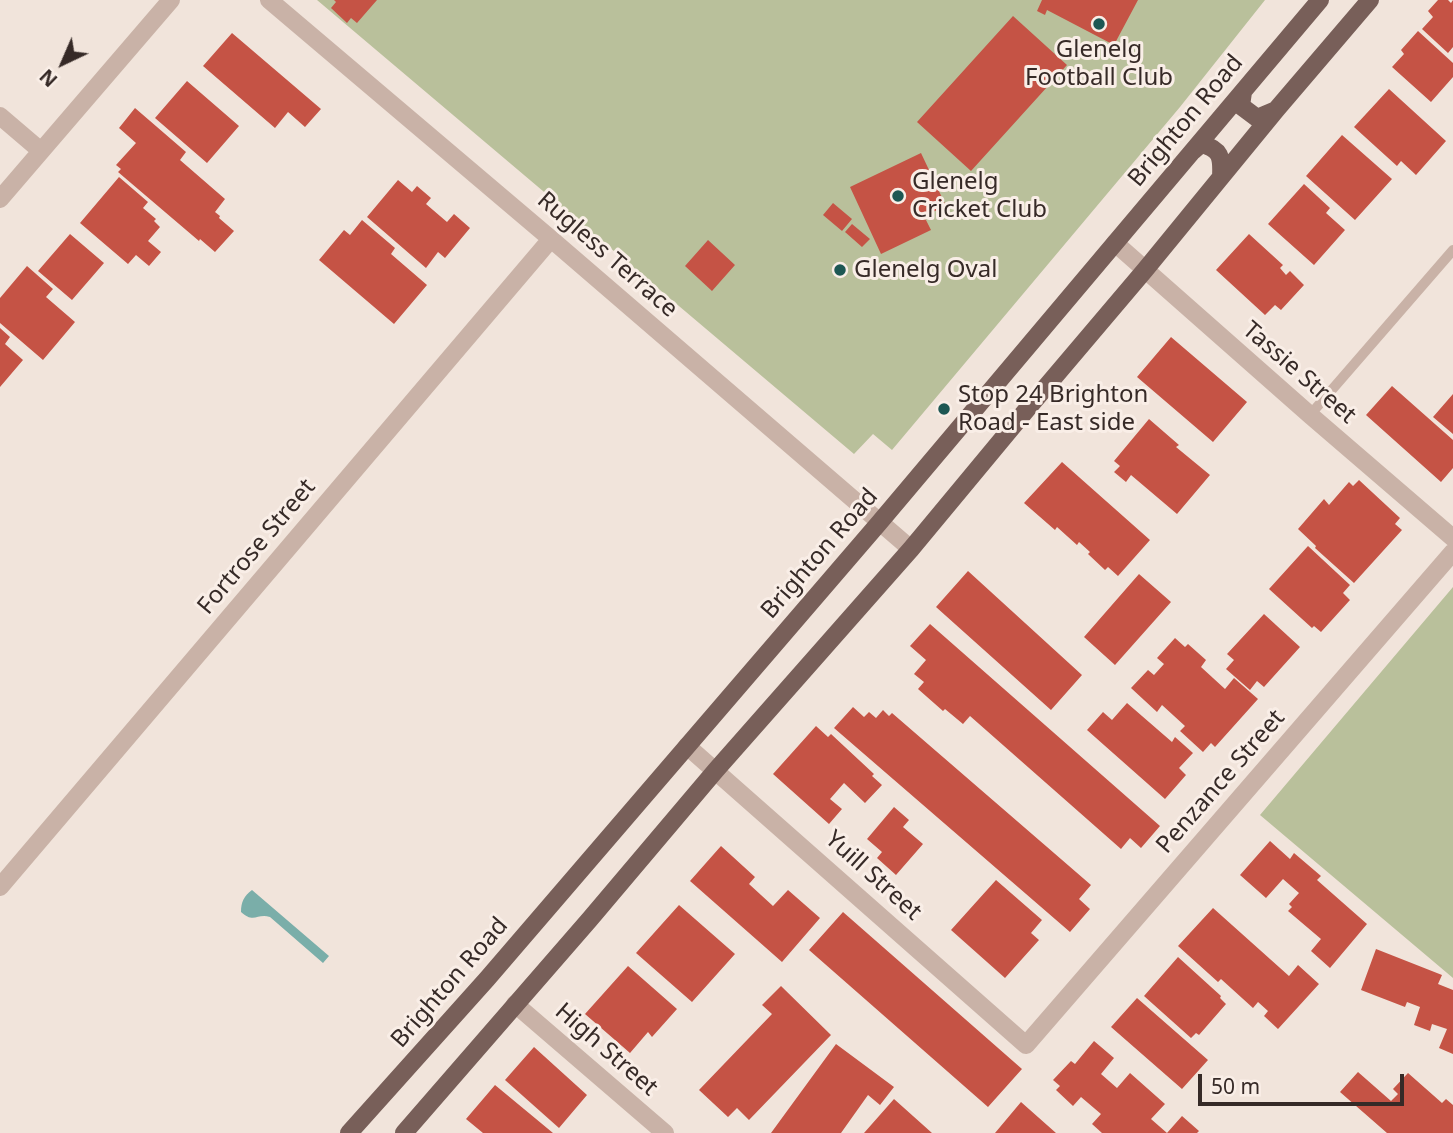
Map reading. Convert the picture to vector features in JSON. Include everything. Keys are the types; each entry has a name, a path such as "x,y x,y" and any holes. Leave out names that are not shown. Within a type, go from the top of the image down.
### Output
{"main road":[{"name":"Brighton Road","path":"349,1133 487,979 879,523 1320,0"},
{"path":"404,1133 716,770 911,550 1370,0"},
{"path":"1242,92 1241,106 1257,118 1276,110"},
{"path":"1190,154 1200,144 1218,152 1222,163 1221,177"}],"street":[{"path":"0,199 171,0"},
{"name":"Rugless Terrace","path":"269,0 911,550"},
{"path":"0,116 41,151"},
{"name":"Fortrose Street","path":"0,887 551,239"},
{"name":"Tassie Street","path":"1115,243 1453,538"},
{"name":"Penzance Street","path":"1026,1045 1453,552"},
{"name":"Yuill Street","path":"687,746 1026,1045"},
{"name":"High Street","path":"515,1004 665,1133"}],"lane":[{"path":"1310,415 1453,250"}],"green space":[{"name":"Glenelg Oval","path":"317,0 1265,0 1180,107 892,450 873,434 854,454"},
{"path":"1453,587 1453,978 1260,815"}],"water":[{"path":"252,890 329,956 323,963 270,917 252,918 241,912 244,900"}],"building":[{"path":"334,0 377,0 357,23 351,18 347,23 331,8 336,2"},
{"name":"Glenelg Football Club","path":"1042,0 1138,0 1114,45 1047,10 1045,15 1037,11"},
{"path":"1438,0 1448,0 1451,3 1453,0 1453,47 1448,53 1422,29 1433,17 1428,11"},
{"path":"1013,16 1067,65 971,171 917,122"},
{"path":"1418,31 1453,63 1453,77 1431,102 1392,67 1404,54 1401,50"},
{"path":"232,33 321,109 305,127 288,112 275,128 203,66"},
{"path":"187,81 239,126 207,163 155,118"},
{"path":"1389,89 1446,141 1416,175 1401,161 1397,166 1354,127"},
{"path":"135,108 186,152 180,160 225,199 215,212 234,231 215,252 118,172 121,169 116,165 136,143 119,128"},
{"path":"1342,135 1392,179 1355,220 1306,176"},
{"name":"Glenelg Cricket Club","path":"921,153 946,206 924,216 931,230 881,254 850,187"},
{"path":"119,177 148,202 143,208 156,219 154,221 160,227 148,241 161,252 149,266 136,255 128,264 80,223"},
{"path":"398,180 412,192 417,186 431,198 426,204 447,222 454,214 470,228 445,258 438,252 426,268 367,217"},
{"path":"1304,184 1330,208 1326,213 1345,230 1314,265 1268,224"},
{"path":"833,203 852,219 842,231 823,215"},
{"path":"362,220 395,248 391,254 427,285 394,324 319,260 344,230 350,235"},
{"path":"852,224 870,239 862,247 845,232"},
{"path":"70,234 104,263 72,300 38,271"},
{"path":"1249,234 1283,265 1280,268 1286,275 1290,271 1304,285 1281,310 1275,305 1265,315 1216,270"},
{"path":"708,240 735,265 712,291 685,266"},
{"path":"27,266 53,289 46,297 75,322 43,360 0,323 0,298"},
{"path":"0,328 10,337 5,344 23,360 0,387"},
{"path":"1171,337 1247,402 1213,442 1137,377"},
{"path":"1392,386 1453,440 1453,468 1441,482 1366,415"},
{"path":"1453,394 1453,434 1433,417"},
{"path":"1149,419 1179,445 1176,447 1210,475 1177,514 1131,475 1126,482 1114,472 1120,466 1114,461"},
{"path":"1062,462 1150,540 1118,576 1108,567 1105,570 1079,542 1077,545 1057,527 1055,530 1024,503"},
{"path":"1359,480 1400,518 1395,524 1402,530 1354,583 1298,529 1324,499 1329,505 1349,482 1353,486"},
{"path":"1308,546 1350,585 1343,593 1350,600 1321,632 1314,626 1312,628 1269,589"},
{"path":"968,571 1082,675 1051,710 936,607"},
{"path":"1139,574 1171,602 1115,665 1084,637"},
{"path":"1264,614 1300,647 1264,687 1257,681 1250,690 1226,669 1234,660 1227,654"},
{"path":"930,624 1160,826 1141,848 1130,838 1121,849 970,716 963,724 918,689 924,682 914,674 926,660 910,646"},
{"path":"1175,638 1185,647 1188,644 1206,660 1201,667 1225,689 1234,678 1258,699 1215,747 1211,743 1203,752 1180,731 1185,726 1162,705 1157,712 1131,688 1148,670 1154,675 1164,664 1157,658"},
{"path":"1127,703 1172,742 1175,737 1193,753 1179,768 1186,775 1165,799 1087,730 1103,712 1112,720"},
{"path":"853,707 864,717 869,712 876,718 883,710 889,716 892,713 1091,885 1079,899 1090,909 1070,932 834,728"},
{"path":"816,726 828,737 831,734 874,774 872,776 882,785 865,803 844,783 830,799 842,809 829,824 773,774"},
{"path":"894,807 909,820 903,827 923,844 896,875 877,858 882,852 867,839"},
{"path":"1270,841 1290,859 1294,853 1321,876 1317,880 1367,924 1330,968 1311,951 1321,939 1288,911 1292,907 1289,904 1299,893 1283,879 1266,898 1240,875"},
{"path":"721,846 755,877 749,884 773,906 788,890 820,918 782,962 690,881"},
{"path":"996,880 1042,920 1031,933 1039,940 1005,978 951,930"},
{"path":"679,905 735,954 692,1002 636,953"},
{"path":"1213,908 1289,976 1298,965 1319,984 1278,1029 1264,1016 1268,1011 1258,1002 1253,1008 1221,979 1218,982 1178,946"},
{"path":"843,912 1022,1069 988,1107 809,950"},
{"path":"1376,949 1442,975 1438,984 1453,990 1453,1054 1439,1048 1447,1029 1432,1024 1430,1031 1414,1025 1420,1007 1407,1002 1405,1007 1361,990"},
{"path":"1178,957 1221,996 1226,1004 1199,1035 1196,1033 1191,1038 1144,996"},
{"path":"628,966 677,1009 652,1037 648,1032 630,1053 585,1014"},
{"path":"781,986 831,1035 749,1120 737,1108 728,1117 699,1090 772,1014 762,1005"},
{"path":"1137,998 1208,1060 1182,1089 1111,1027"},
{"path":"1094,1041 1114,1058 1101,1074 1117,1088 1130,1073 1165,1104 1151,1119 1167,1133 1102,1133 1092,1124 1101,1114 1081,1097 1073,1106 1056,1090 1060,1086 1053,1080 1071,1061 1075,1064"},
{"path":"836,1044 894,1087 880,1105 868,1095 841,1133 771,1133"},
{"path":"534,1047 587,1095 559,1128 505,1080"},
{"path":"1358,1072 1391,1101 1398,1094 1393,1089 1408,1073 1442,1103 1446,1099 1453,1105 1453,1133 1387,1133 1340,1092"},
{"path":"495,1085 553,1133 483,1133 466,1119"},
{"path":"894,1099 932,1133 864,1133"},
{"path":"1021,1102 1056,1133 995,1133"},
{"path":"1182,1116 1199,1131 1197,1133 1167,1133"}],"place":[{"name":"Glenelg Football Club","path":"1099,24"},
{"name":"Glenelg Cricket Club","path":"898,196"},
{"name":"Glenelg Oval","path":"840,270"},
{"name":"Stop 24 Brighton Road - East side","path":"944,409"}]}
